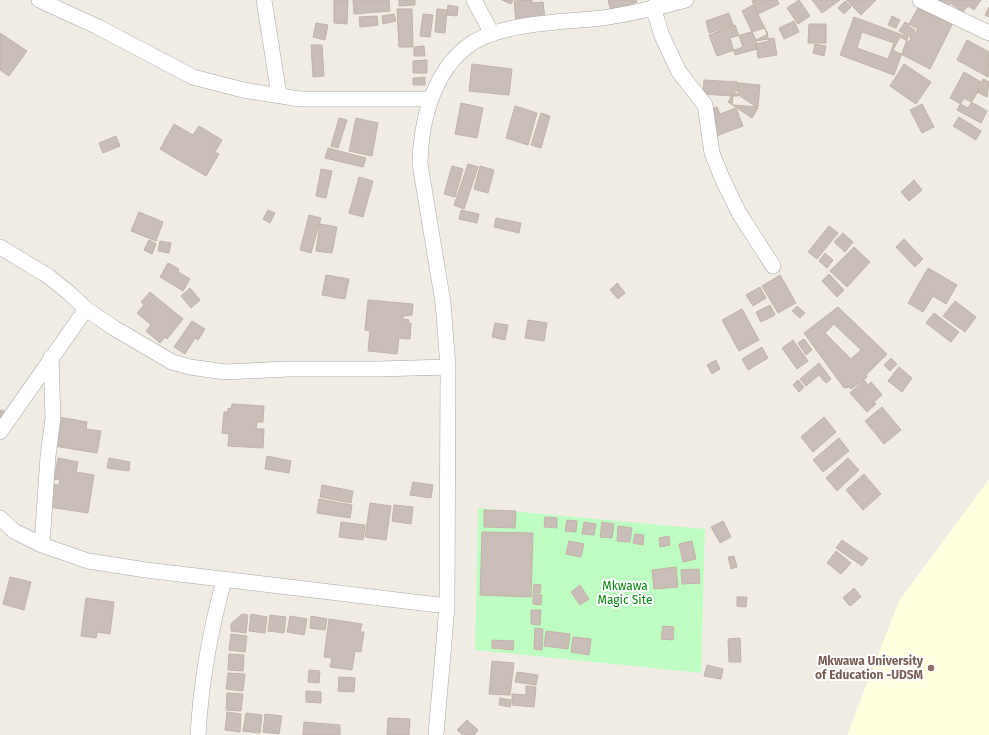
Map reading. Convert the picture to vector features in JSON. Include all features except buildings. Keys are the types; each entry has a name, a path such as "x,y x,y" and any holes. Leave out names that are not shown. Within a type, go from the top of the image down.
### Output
{"street":[{"path":"39,0 98,27 193,77 243,90 300,99 430,99"},
{"path":"264,0 279,96"},
{"path":"474,0 492,34"},
{"path":"436,735 447,606 448,367 444,303 420,164 420,145 424,120 430,99 446,70 457,55 472,44 492,34 529,25 604,17 686,0"},
{"path":"920,0 989,33"},
{"path":"653,7 662,36 679,72 705,105 712,152 722,178 739,213 773,266"},
{"path":"0,247 48,276 86,309 114,328 172,362 190,368 225,372 288,369 448,367"},
{"path":"0,432 86,309"},
{"path":"42,545 48,456 53,418 51,357"},
{"path":"0,518 14,531 42,545 88,561 224,580 447,606"},
{"path":"198,735 206,659 214,616 224,580"}],"shaded area":[{"name":"Mkwawa University of Education -UDSM","path":"989,479 989,735 847,735 899,601"}],"green space":[{"name":"Mkwawa Magic Site","path":"478,508 705,529 701,673 475,650"}],"place":[{"name":"Mkwawa University of Education -UDSM","path":"931,668"}]}
